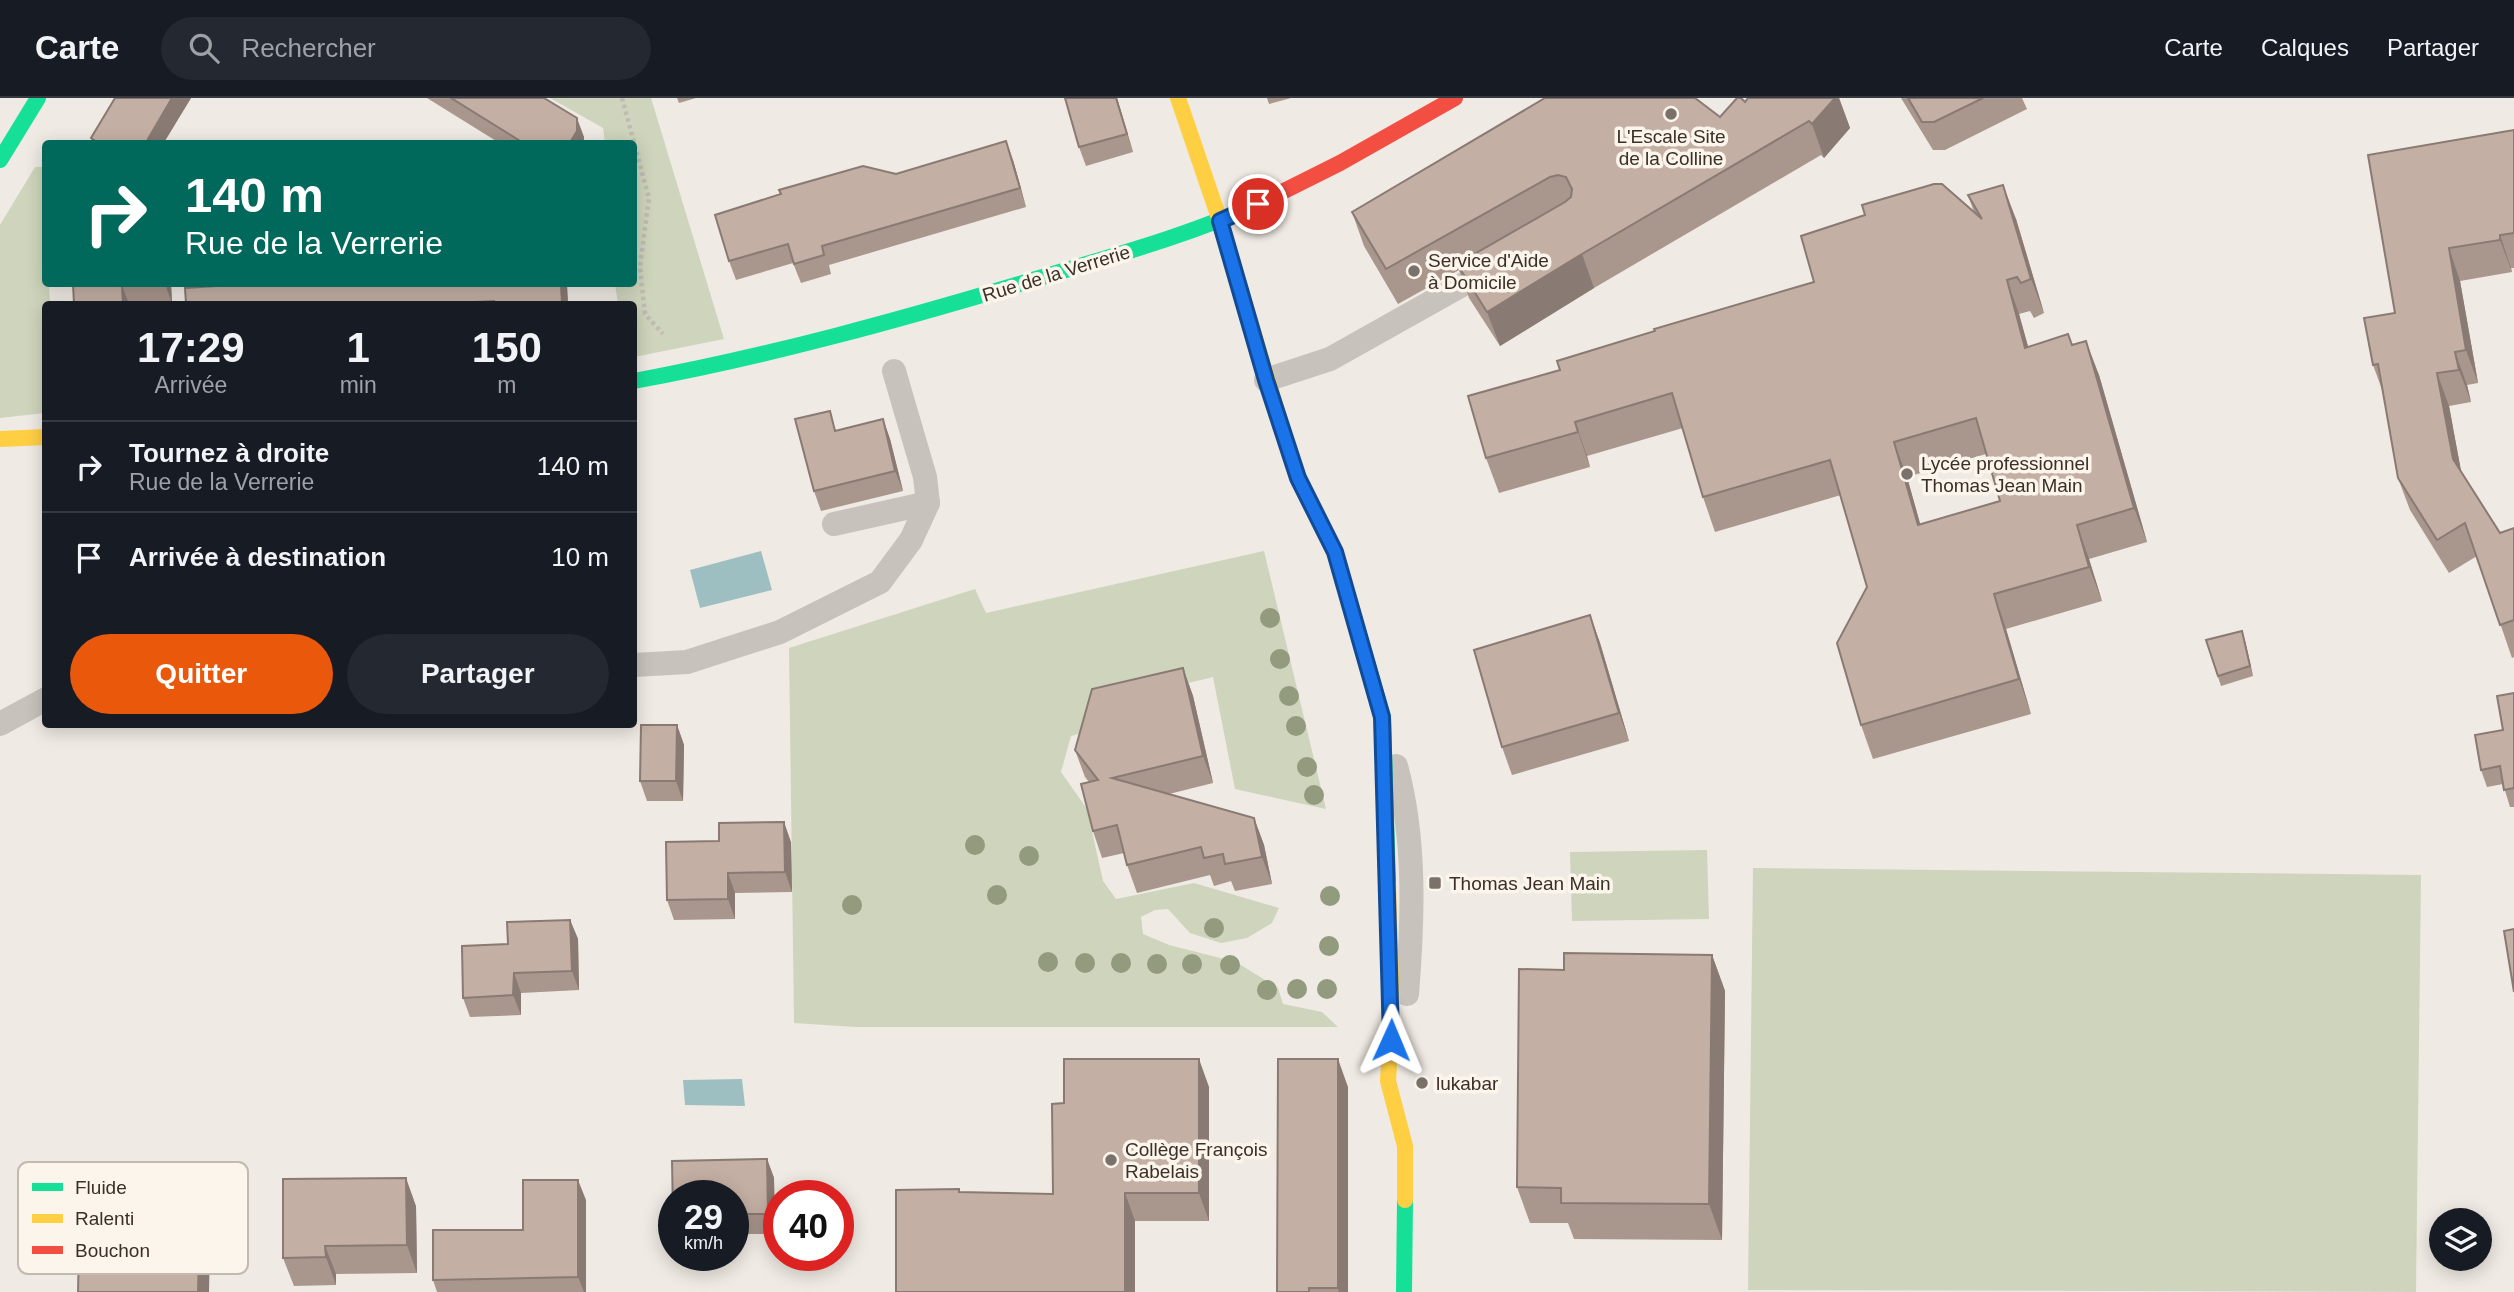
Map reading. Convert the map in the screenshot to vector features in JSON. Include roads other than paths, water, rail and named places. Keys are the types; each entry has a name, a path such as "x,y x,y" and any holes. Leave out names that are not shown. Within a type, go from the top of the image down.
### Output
{"street":[{"path":"0,160 38,98"},
{"path":"1178,98 1220,221 1266,380 1298,478 1335,552 1382,717"},
{"name":"Rue de la Verrerie","path":"637,381 697,370 922,314 1220,221 1338,164 1455,98"},
{"path":"0,439 42,437"},
{"path":"1392,1015 1388,1081 1405,1146 1404,1292"}],"lane":[{"path":"1266,380 1330,359 1510,258"},
{"path":"637,665 687,662 780,632 880,582 911,540 928,503 925,477 894,371"},
{"path":"834,524 928,503"},
{"path":"0,724 42,701"},
{"path":"1382,717 1405,801 1410,880 1407,996 1392,1015"}],"water":[{"path":"761,551 772,590 700,608 690,570"},
{"path":"742,1079 745,1106 685,1105 683,1080"}],"place":[{"name":"L'Escale Site de la Colline","path":"1671,114"},
{"name":"Service d'Aide à Domicile","path":"1414,271"},
{"name":"Lycée professionnel Thomas Jean Main","path":"1907,474"},
{"name":"Thomas Jean Main","path":"1435,883"},
{"name":"lukabar","path":"1422,1083"},
{"name":"Collège François Rabelais","path":"1111,1160"}]}
